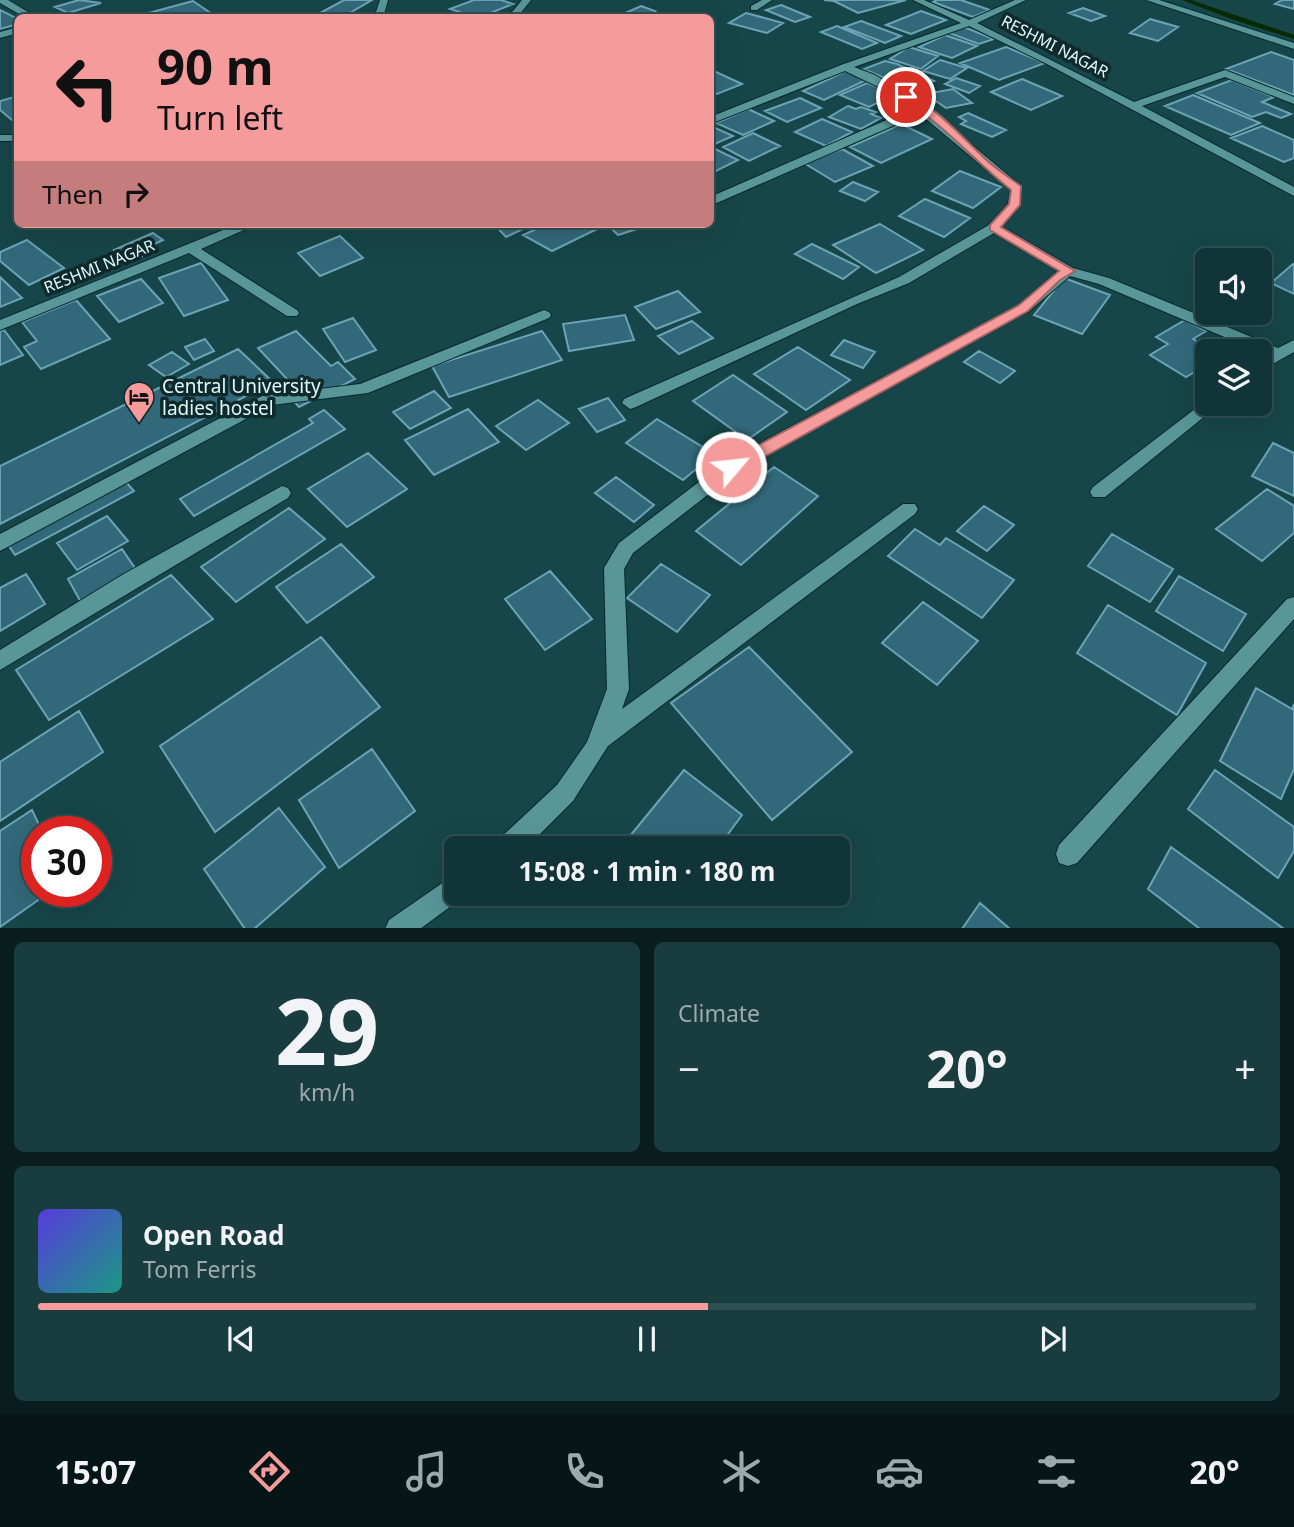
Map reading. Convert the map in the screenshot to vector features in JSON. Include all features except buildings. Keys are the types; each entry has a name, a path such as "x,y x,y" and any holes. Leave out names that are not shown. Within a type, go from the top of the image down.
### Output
{"street":[{"path":"1,0 5,6 24,14"},
{"path":"514,14 527,0"},
{"path":"754,8 768,0"},
{"name":"RESHMI NAGAR","path":"917,0 969,23 1132,106 1294,192"},
{"path":"714,119 845,66 969,23 1021,0"},
{"path":"1150,0 1294,46"},
{"path":"630,403 852,301 904,280 994,228 1014,205 1017,189 987,166 924,108 870,75 845,66"},
{"path":"1132,106 1225,73 1294,101"},
{"path":"714,200 924,108"},
{"name":"RESHMI NAGAR","path":"0,325 240,228"},
{"path":"994,228 1068,271 1104,281 1279,354"},
{"path":"190,248 292,313"},
{"path":"520,836 565,793 596,748 618,689 614,568 626,548 731,467 1024,308 1056,278 1068,271"},
{"path":"0,543 268,400 362,389 544,314"},
{"path":"1272,358 1294,345"},
{"path":"1099,492 1195,415"},
{"path":"0,661 129,581 282,493"},
{"path":"599,739 909,509"},
{"path":"1068,854 1294,606"},
{"path":"399,928 444,895"}],"waterway":[{"path":"1185,0 1294,37"}],"place":[{"name":"Central University ladies hostel","path":"139,424"}],"route":[{"path":"731,467 1024,308 1056,278 1068,271 994,228 1014,205 1017,189 987,166 924,108 906,97"}]}
